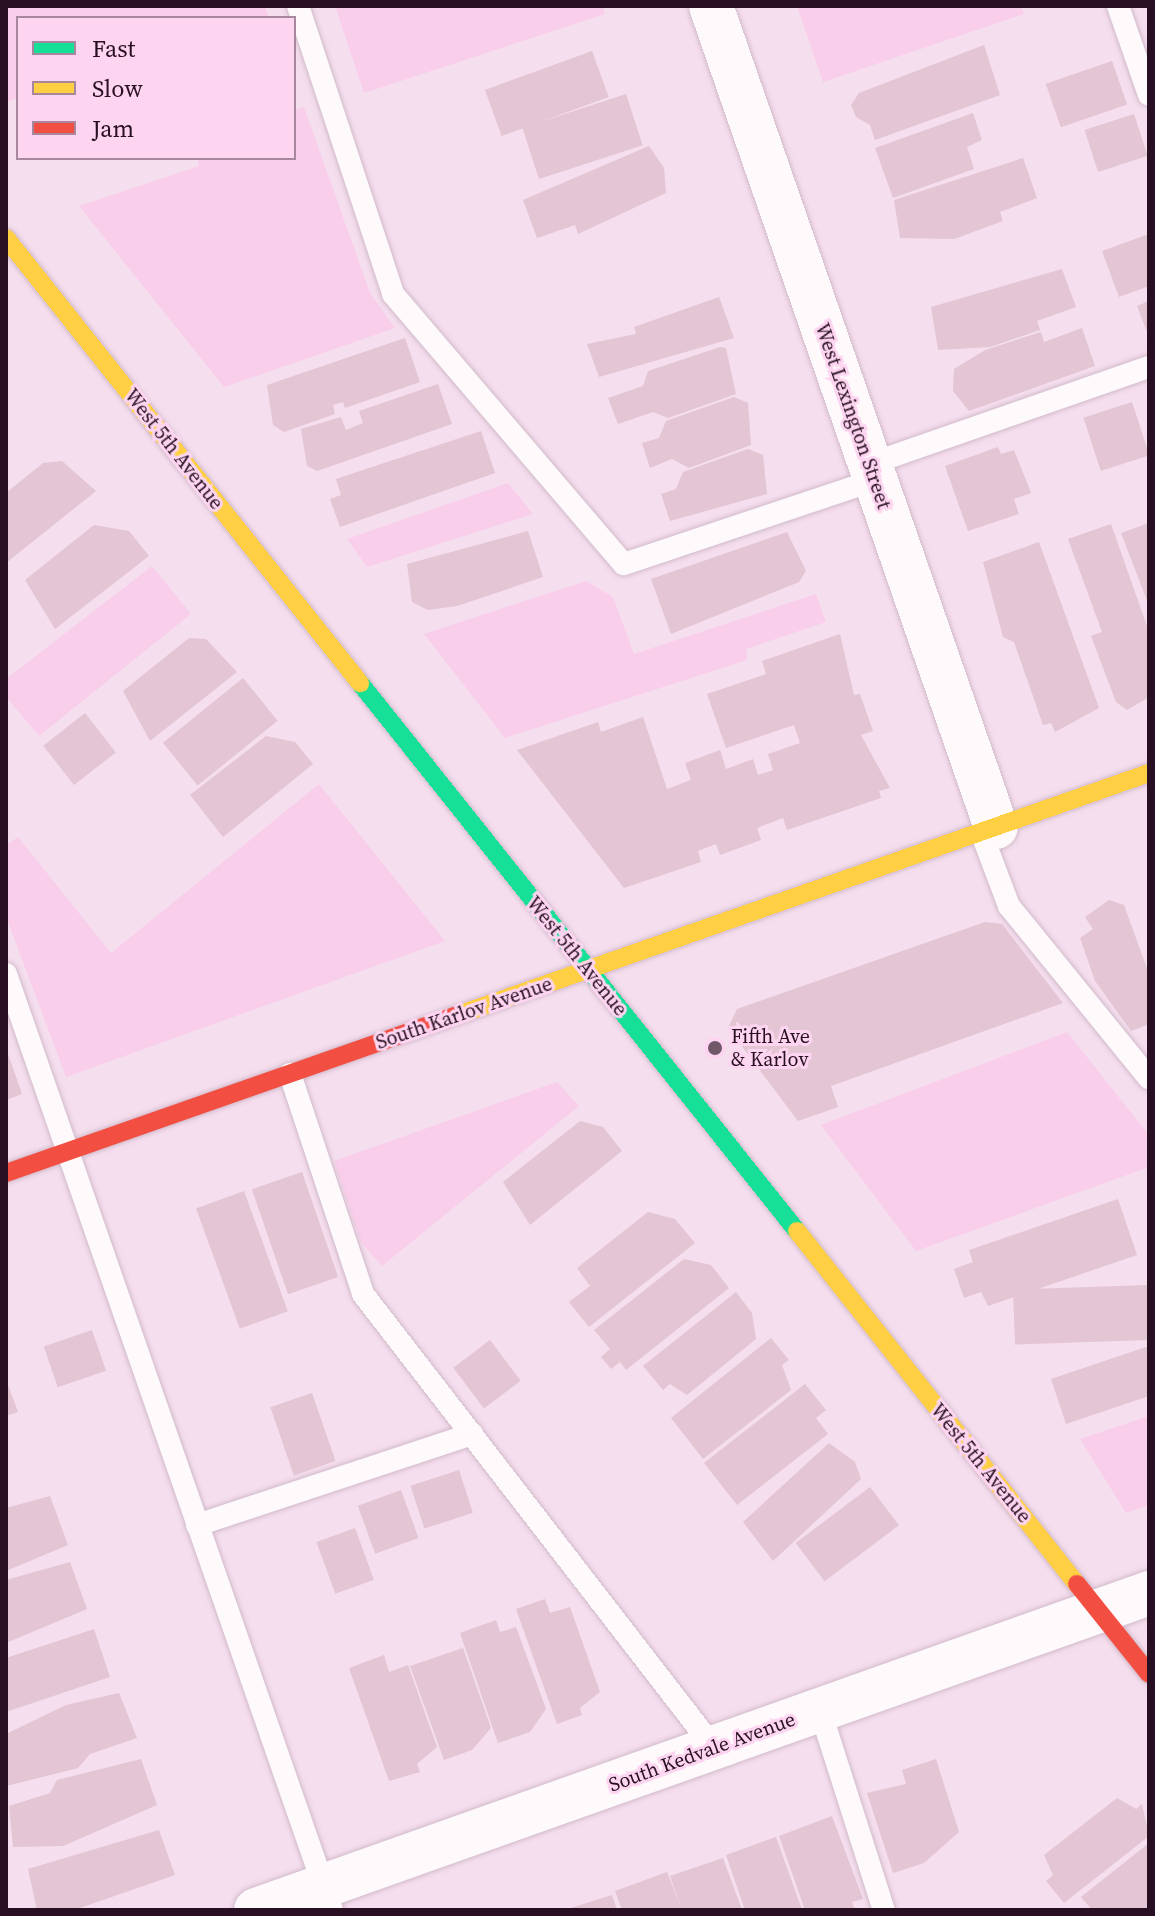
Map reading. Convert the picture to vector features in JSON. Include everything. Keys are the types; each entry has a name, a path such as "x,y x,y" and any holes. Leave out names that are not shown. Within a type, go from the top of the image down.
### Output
{"street":[{"name":"West Lexington Street","path":"711,6 873,472 988,829"},
{"name":"West 5th Avenue","path":"6,238 1149,1674"},
{"name":"South Karlov Avenue","path":"6,1173 1149,773"},
{"name":"South Kedvale Avenue","path":"256,1910 328,1898 714,1748 1149,1593"}],"lane":[{"path":"298,6 393,294 624,564 1149,367"},
{"path":"1118,6 1149,95"},
{"path":"988,829 1009,906 1149,1078"},
{"path":"6,974 328,1898"},
{"path":"290,1074 363,1294 714,1748"},
{"path":"197,1525 472,1434"},
{"path":"820,1710 884,1910"}],"shaded area":[{"path":"6,6 265,6 268,16 16,16 16,99 6,102"},
{"path":"335,6 603,6 605,14 364,93"},
{"path":"797,6 1021,6 1024,14 823,82"},
{"path":"304,107 370,293 395,328 224,387 79,206 199,166 198,160 296,160 296,109"},
{"path":"508,483 533,514 367,567 347,539"},
{"path":"152,566 191,614 39,736 6,697 6,679"},
{"path":"586,581 613,597 634,654 816,594 826,622 746,649 747,660 505,738 424,634"},
{"path":"319,784 445,941 66,1077 6,917 6,845 18,837 111,953"},
{"path":"1067,1032 1149,1135 1149,1167 916,1251 821,1125"},
{"path":"557,1082 579,1106 382,1266 361,1242 334,1161"},
{"path":"1149,1416 1149,1505 1126,1513 1080,1439"}],"building":[{"path":"984,45 1000,95 875,140 870,125 856,117 851,105 859,93"},
{"path":"592,51 609,97 502,136 485,90"},
{"path":"1112,61 1127,104 1061,127 1046,84"},
{"path":"626,94 643,145 539,179 522,128"},
{"path":"973,113 982,140 967,147 974,169 893,198 875,148"},
{"path":"1134,114 1148,156 1098,172 1085,130"},
{"path":"649,146 664,168 666,193 578,234 575,225 537,238 523,200"},
{"path":"1023,158 1037,198 1000,212 1003,221 954,239 900,238 894,200"},
{"path":"1149,234 1149,286 1119,297 1102,251"},
{"path":"1062,269 1076,307 1037,321 1040,330 990,347 938,350 931,307"},
{"path":"719,297 734,338 599,377 587,344 636,334 634,327"},
{"path":"1149,301 1149,337 1137,306"},
{"path":"1082,328 1095,366 969,411 953,391 954,369 985,350 1041,332 1044,342"},
{"path":"405,338 420,382 345,408 343,402 333,405 335,414 284,432 273,425 267,385"},
{"path":"720,347 726,348 736,394 668,418 653,412 618,424 608,398 643,386 648,371"},
{"path":"438,384 452,424 317,471 307,466 301,429 341,417 346,430 363,423 359,411"},
{"path":"734,397 748,403 751,445 689,468 672,459 650,468 642,443 659,438 666,421"},
{"path":"1132,402 1149,455 1101,471 1083,418"},
{"path":"481,431 495,473 340,527 330,499 341,495 336,479"},
{"path":"998,447 1001,454 1014,450 1031,493 1014,499 1019,514 968,531 945,466"},
{"path":"748,449 763,455 767,494 670,521 661,494 676,489 683,472"},
{"path":"62,461 96,491 6,563 6,493 43,463"},
{"path":"1149,523 1149,603 1148,603 1121,533"},
{"path":"1111,524 1149,632 1149,697 1127,710 1116,702 1091,636 1102,632 1068,539"},
{"path":"94,525 129,531 149,556 55,629 25,580"},
{"path":"528,531 543,577 457,606 428,610 412,602 407,564"},
{"path":"787,532 806,571 799,582 671,634 651,579"},
{"path":"1039,542 1099,708 1055,732 1051,723 1043,725 1014,642 1003,637 983,562"},
{"path":"840,634 854,695 860,694 873,731 861,735 890,788 879,791 881,798 787,830 783,818 757,828 761,840 720,855 716,844 698,851 701,862 624,888 517,750 598,722 601,732 643,717 667,789 691,780 685,763 720,750 726,769 753,759 758,775 773,770 768,754 800,743 794,725 726,748 707,694 766,674 762,661"},
{"path":"189,638 206,639 237,672 150,741 123,691"},
{"path":"243,678 278,721 198,786 163,743"},
{"path":"85,713 116,752 74,785 43,746"},
{"path":"266,736 295,742 313,764 223,837 190,795"},
{"path":"1109,900 1124,905 1149,974 1149,1024 1131,1031 1095,981 1080,938 1093,929 1085,917"},
{"path":"985,922 1002,924 1063,1003 831,1086 838,1107 798,1121 728,1028 737,1009"},
{"path":"6,1048 22,1094 6,1100"},
{"path":"580,1121 603,1127 622,1151 530,1225 503,1182"},
{"path":"302,1172 338,1277 288,1294 252,1189"},
{"path":"244,1191 288,1311 240,1329 196,1208"},
{"path":"1118,1199 1137,1255 988,1306 981,1292 964,1298 954,1269 973,1262 969,1250"},
{"path":"648,1212 675,1219 695,1243 589,1327 569,1302 590,1286 577,1268"},
{"path":"684,1259 711,1265 729,1288 626,1370 620,1362 611,1369 601,1357 610,1349 594,1330"},
{"path":"1147,1285 1149,1340 1015,1345 1013,1290"},
{"path":"736,1292 752,1313 756,1339 687,1395 670,1384 663,1390 643,1366"},
{"path":"92,1330 106,1371 58,1387 44,1347"},
{"path":"771,1338 789,1360 782,1365 791,1390 703,1459 671,1418"},
{"path":"490,1340 521,1381 484,1408 453,1368"},
{"path":"1149,1346 1149,1396 1066,1424 1051,1379"},
{"path":"6,1380 18,1412 6,1416"},
{"path":"805,1384 826,1410 816,1418 828,1434 737,1505 704,1463"},
{"path":"312,1393 335,1461 294,1475 270,1407"},
{"path":"829,1443 855,1462 861,1479 773,1561 743,1522"},
{"path":"459,1470 473,1513 424,1529 410,1486"},
{"path":"870,1487 899,1525 825,1581 796,1543"},
{"path":"401,1490 418,1538 375,1554 358,1506"},
{"path":"50,1496 68,1545 6,1571 6,1508"},
{"path":"355,1528 374,1580 335,1594 316,1542"},
{"path":"70,1562 87,1609 6,1643 6,1580"},
{"path":"545,1599 550,1613 570,1607 600,1692 580,1708 582,1715 557,1724 516,1609"},
{"path":"496,1620 500,1632 516,1627 546,1709 530,1732 498,1743 460,1633"},
{"path":"94,1629 110,1677 6,1712 6,1658"},
{"path":"463,1648 491,1728 472,1750 444,1760 410,1666"},
{"path":"384,1655 389,1672 408,1665 437,1747 417,1764 420,1772 389,1781 349,1668"},
{"path":"119,1693 137,1738 90,1754 78,1768 6,1786 6,1734 66,1705"},
{"path":"141,1759 157,1805 63,1846 13,1847 9,1806 50,1793 57,1780"},
{"path":"936,1759 959,1832 924,1863 893,1873 867,1793 906,1784 902,1770"},
{"path":"1117,1798 1136,1809 1142,1804 1149,1836 1064,1903 1046,1881 1053,1875 1044,1855"},
{"path":"832,1816 863,1899 852,1902 855,1910 805,1910 779,1836"},
{"path":"159,1830 175,1875 74,1910 37,1910 28,1869"},
{"path":"776,1837 802,1910 745,1910 726,1855"},
{"path":"1149,1843 1149,1910 1092,1910 1081,1897"},
{"path":"723,1858 742,1910 622,1910 615,1891 667,1872 681,1907 670,1876"},
{"path":"612,1895 617,1910 568,1910 568,1909"}],"traffic: fast":[{"path":"360,683 797,1231"}],"traffic: slow":[{"path":"6,238 360,683"},
{"path":"458,1015 1149,773"},
{"path":"797,1231 1077,1584"}],"traffic: jam":[{"path":"6,1173 458,1015"},
{"path":"1077,1584 1149,1674"}],"place":[{"name":"Fifth Ave & Karlov","path":"715,1048"}]}
